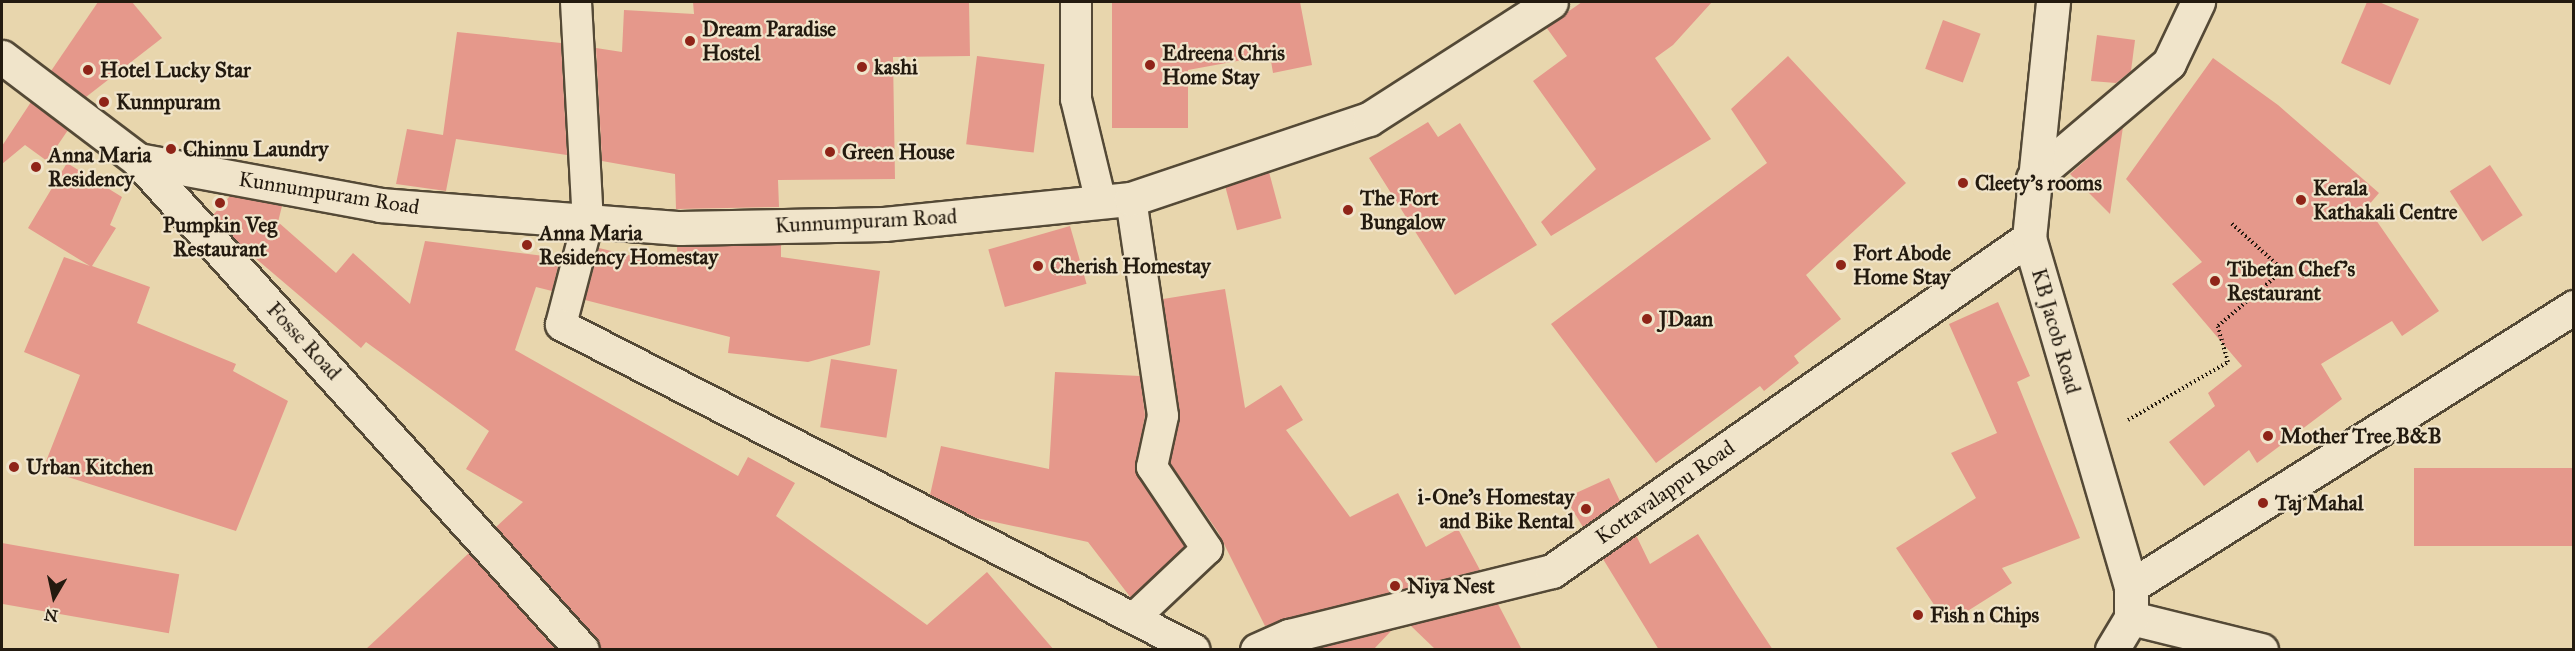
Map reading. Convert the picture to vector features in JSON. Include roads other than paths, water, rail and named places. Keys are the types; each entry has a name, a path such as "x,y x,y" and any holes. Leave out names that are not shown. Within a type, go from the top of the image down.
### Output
{"street":[{"name":"Kunnumpuram Road","path":"138,160 380,205 680,228 884,224 1116,201 1369,119 1551,2"},
{"name":"KB Jacob Road","path":"2053,2 2033,178 2029,238 2131,586 2131,618"},
{"path":"2033,178 2169,63 2198,2"},
{"name":"Fosse Road","path":"2,57 138,160 582,650"},
{"name":"Kottavalappu Road","path":"1257,650 1289,636 1552,571 2029,238"},
{"path":"2131,586 2574,307"},
{"path":"2112,650 2131,618 2261,650"}],"lane":[{"path":"576,2 588,221 561,325 1195,650"},
{"path":"1076,2 1076,99 1116,201 1163,416 1152,466 1207,549 1134,618"}],"place":[{"name":"Dream Paradise Hostel","path":"690,41"},
{"name":"Edreena Chris Home Stay","path":"1150,65"},
{"name":"kashi","path":"862,67"},
{"name":"Hotel Lucky Star","path":"88,70"},
{"name":"Kunnpuram","path":"104,102"},
{"name":"Chinnu Laundry","path":"171,149"},
{"name":"Green House","path":"830,152"},
{"name":"Anna Maria Residency","path":"36,167"},
{"name":"Cleety's rooms","path":"1963,183"},
{"name":"Kerala Kathakali Centre","path":"2301,200"},
{"name":"Pumpkin Veg Restaurant","path":"220,203"},
{"name":"The Fort Bungalow","path":"1348,210"},
{"name":"Anna Maria Residency Homestay","path":"527,245"},
{"name":"Fort Abode Home Stay","path":"1841,265"},
{"name":"Cherish Homestay","path":"1038,266"},
{"name":"Tibetan Chef's Restaurant","path":"2215,281"},
{"name":"JDaan","path":"1647,319"},
{"name":"Mother Tree B&B","path":"2268,436"},
{"name":"Urban Kitchen","path":"14,467"},
{"name":"Taj Mahal","path":"2263,503"},
{"name":"i-One's Homestay and Bike Rental","path":"1586,509"},
{"name":"Niya Nest","path":"1395,586"},
{"name":"Fish n Chips","path":"1918,615"}]}
